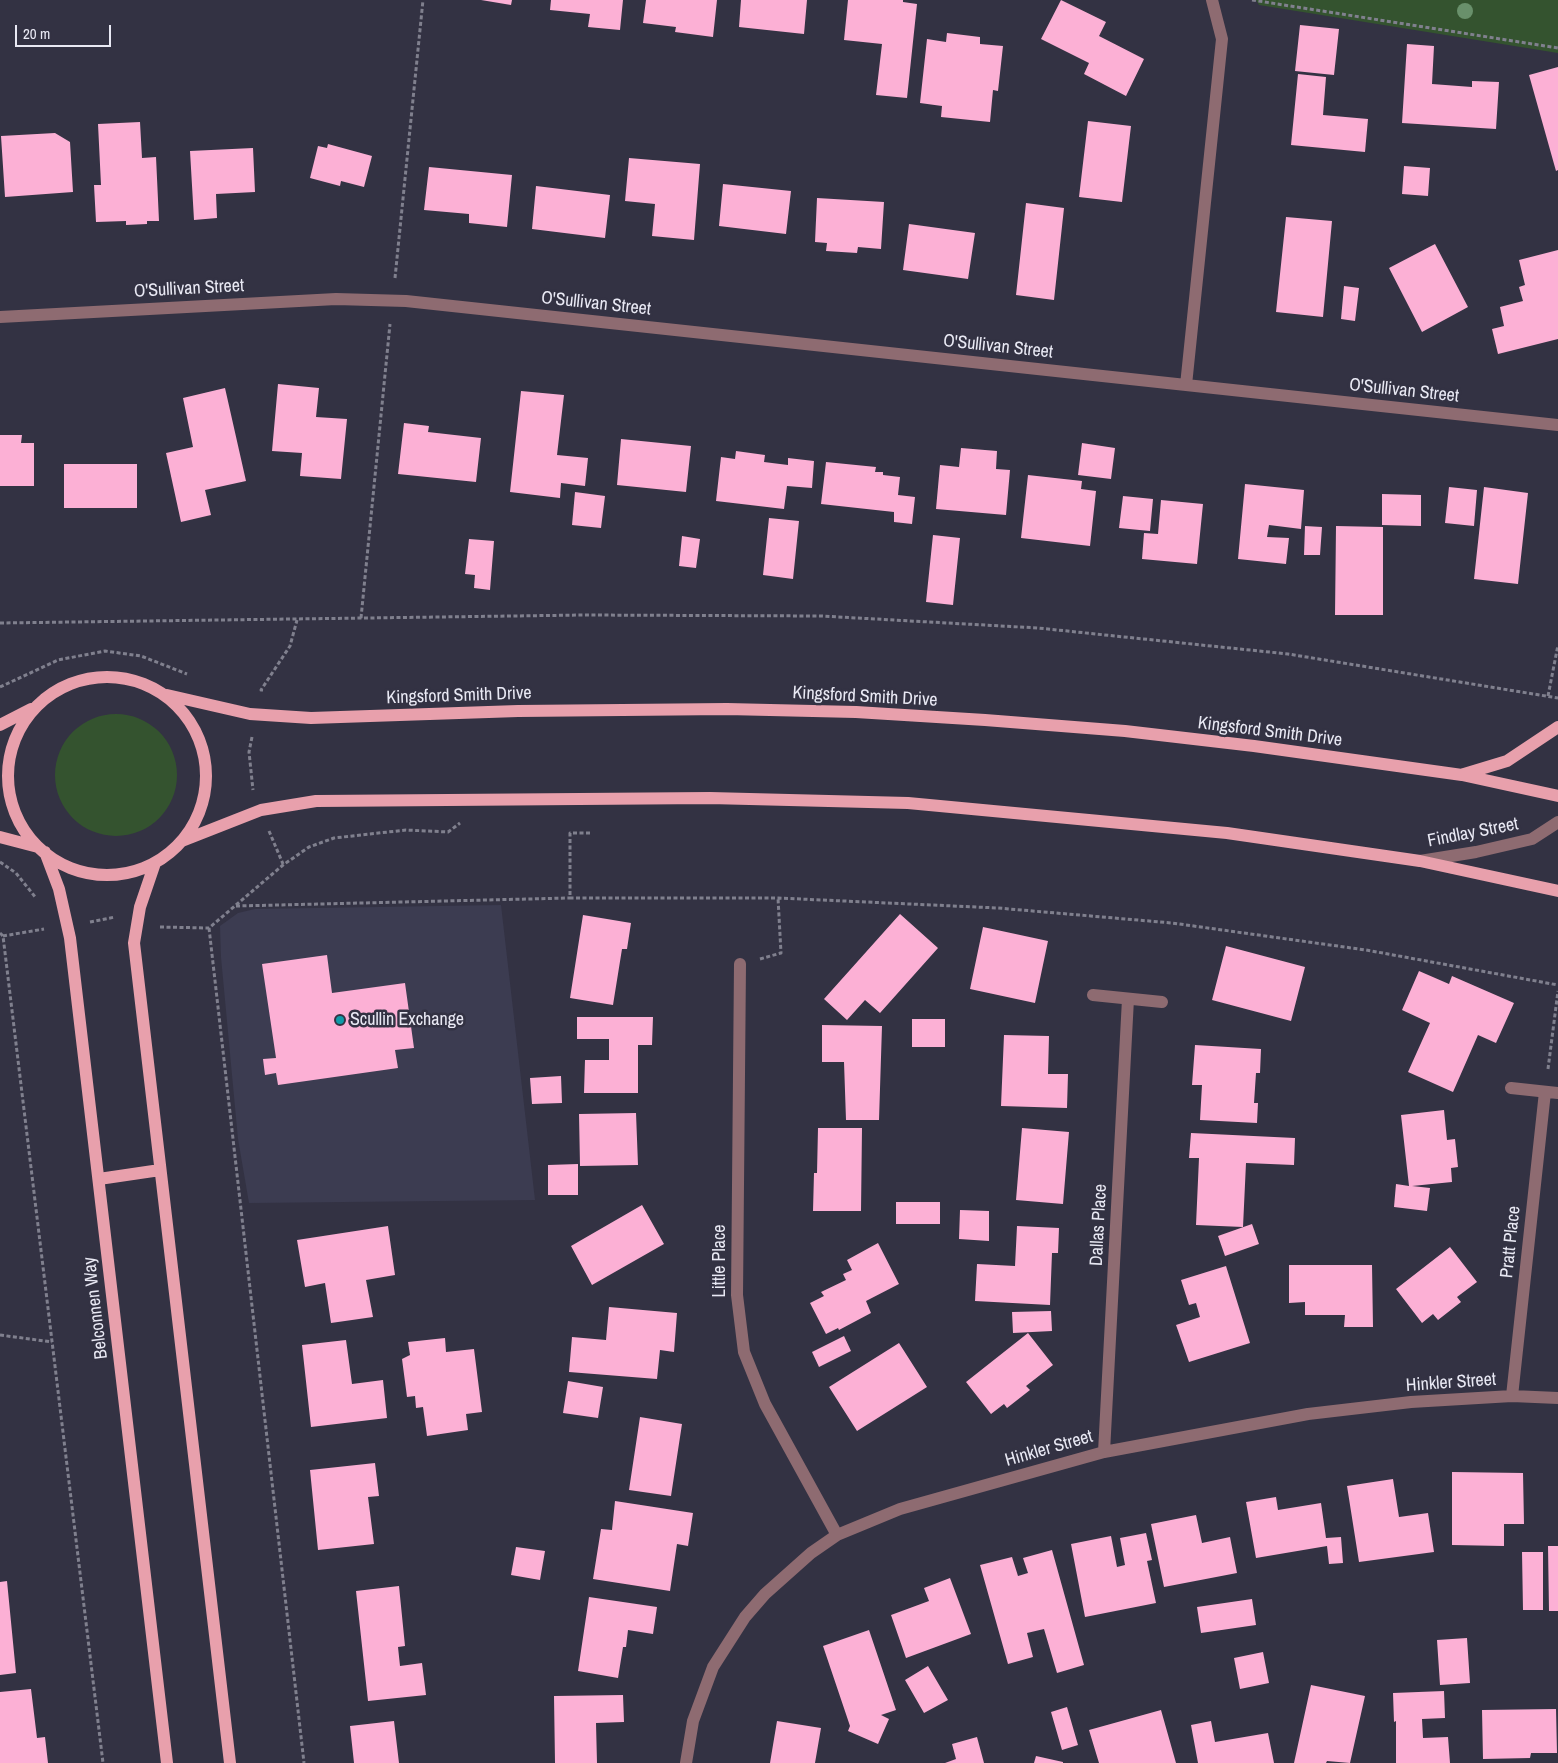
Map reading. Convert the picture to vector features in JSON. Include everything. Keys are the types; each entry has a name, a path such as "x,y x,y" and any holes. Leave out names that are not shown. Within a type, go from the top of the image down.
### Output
{"main road":[{"path":"0,726 35,707 49,695 66,686 84,679 121,677 140,681 167,695 186,714 196,731 206,768 206,788 202,807 194,825 182,841 155,863 137,870 118,874 98,874 79,871 61,863 42,850 0,837"},
{"name":"Kingsford Smith Drive","path":"167,695 250,714 311,718 518,711 707,709 876,714 1126,731 1462,775 1558,796"},
{"path":"35,707 16,736 11,752 8,778 12,803 18,819 42,850"},
{"path":"1462,775 1507,761 1558,727"},
{"path":"182,841 260,810 316,801 710,798 908,803 1227,833 1420,861 1558,891"},
{"name":"Belconnen Way","path":"42,850 59,888 67,925 168,1763"},
{"path":"155,863 140,907 134,944 230,1763"},
{"path":"98,1179 160,1170"}],"street":[{"path":"1186,385 1222,39 1212,0"},
{"name":"O'Sullivan Street","path":"0,317 336,299 393,301 1558,425"},
{"name":"Findlay Street","path":"1420,861 1476,852 1532,839 1558,822"},
{"name":"Little Place","path":"740,964 737,1295 744,1352 764,1404 837,1535"},
{"path":"1093,995 1162,1002"},
{"name":"Dallas Place","path":"1104,1452 1128,999"},
{"path":"1511,1088 1558,1093"},
{"name":"Pratt Place","path":"1512,1396 1544,1092"},
{"name":"Hinkler Street","path":"686,1763 693,1721 713,1667 745,1617 766,1594 811,1553 837,1535 900,1509 1104,1452 1308,1414 1410,1402 1512,1396 1558,1398"}],"path":[{"path":"361,618 423,0"},
{"path":"1252,0 1558,48"},
{"path":"0,623 585,615 821,616 1038,628 1288,654 1558,698"},
{"path":"261,690 290,646 296,620"},
{"path":"1548,696 1558,645"},
{"path":"0,687 58,660 105,651 141,656 189,675"},
{"path":"254,690 270,691"},
{"path":"249,752 253,793"},
{"path":"166,929 209,928 283,865 308,847 334,838 406,830 448,832 490,800"},
{"path":"267,827 283,865"},
{"path":"570,898 570,833 590,833"},
{"path":"0,862 16,873 38,901"},
{"path":"235,906 570,898 778,898 998,908 1172,923 1366,950 1558,986"},
{"path":"740,964 781,953 778,898"},
{"path":"67,925 119,916"},
{"path":"46,922 48,929 2,935 103,1763"},
{"path":"209,928 304,1763"},
{"path":"1544,1092 1558,991"},
{"path":"0,1334 52,1342"}],"shaded area":[{"path":"501,905 535,1200 249,1203 238,1139 221,957 220,926 238,913 255,909"}],"green space":[{"path":"1256,0 1558,0 1558,53 1259,5"},
{"path":"116,714 128,715 139,719 150,724 159,732 167,741 172,752 176,763 176,787 172,798 167,809 159,818 150,826 139,831 128,835 116,836 104,835 93,831 82,826 73,818 65,809 60,798 56,787 55,775 56,763 60,752 65,741 73,732 82,724 93,719 104,715"}],"building":[{"path":"481,0 512,0 511,5"},
{"path":"551,0 623,0 620,30 588,27 590,14 550,10"},
{"path":"646,0 717,0 713,37 675,32 676,27 643,23"},
{"path":"741,0 807,0 804,34 739,27"},
{"path":"848,0 903,0 903,2 917,4 907,98 876,95 882,44 844,40"},
{"path":"1061,0 1106,22 1099,36 1144,59 1126,96 1084,74 1089,63 1041,39"},
{"path":"1300,25 1339,29 1334,75 1295,71"},
{"path":"947,33 980,37 980,44 1003,46 998,91 993,90 990,122 941,117 942,106 920,103 927,39 946,42"},
{"path":"1407,44 1434,46 1432,84 1472,87 1472,81 1499,82 1496,129 1402,123"},
{"path":"1558,67 1558,170 1556,171 1529,75"},
{"path":"1298,74 1326,77 1323,115 1368,119 1365,152 1291,145"},
{"path":"1088,121 1131,126 1122,202 1079,197"},
{"path":"140,122 142,158 156,157 159,221 147,221 147,224 126,225 126,221 96,222 94,185 101,185 98,124"},
{"path":"55,133 70,142 73,192 5,197 1,136"},
{"path":"328,144 372,156 364,187 341,181 340,186 310,178 318,146 327,148"},
{"path":"253,148 255,192 216,194 217,218 194,220 190,151"},
{"path":"629,158 700,164 694,240 652,236 655,204 625,201"},
{"path":"1404,166 1430,168 1428,196 1402,194"},
{"path":"429,167 512,175 507,227 469,223 469,214 424,210"},
{"path":"723,184 791,191 786,234 719,226"},
{"path":"536,186 610,195 605,238 532,229"},
{"path":"817,198 884,202 881,249 858,247 857,253 826,251 827,243 815,242"},
{"path":"1026,203 1064,208 1054,300 1016,295"},
{"path":"1286,217 1332,221 1323,317 1276,312"},
{"path":"909,224 975,233 968,279 903,270"},
{"path":"1435,244 1468,307 1422,332 1389,268"},
{"path":"1558,250 1558,339 1498,354 1492,329 1504,326 1500,307 1523,301 1519,287 1525,285 1519,260"},
{"path":"1344,286 1359,288 1355,321 1341,319"},
{"path":"278,384 319,388 316,417 347,419 341,479 300,476 302,453 272,451"},
{"path":"225,388 246,481 205,490 211,515 181,522 166,453 193,447 183,398"},
{"path":"521,391 564,395 557,455 588,458 585,486 561,483 560,498 510,492"},
{"path":"404,423 429,426 428,432 481,438 476,482 398,474"},
{"path":"0,435 22,435 21,443 34,443 34,486 0,486"},
{"path":"621,439 691,446 686,492 617,485"},
{"path":"1082,443 1115,448 1111,479 1078,475"},
{"path":"961,448 997,451 996,469 1010,470 1006,515 936,509 940,465 959,467"},
{"path":"736,451 765,455 764,462 788,465 788,458 814,461 812,488 787,486 784,509 716,501 721,457 735,459"},
{"path":"826,462 876,467 875,472 883,472 883,475 900,477 898,495 915,497 912,524 894,522 894,512 821,504"},
{"path":"64,464 137,464 137,508 64,508"},
{"path":"1028,475 1082,481 1081,489 1096,491 1090,546 1021,538"},
{"path":"1245,484 1304,490 1301,529 1269,525 1267,537 1289,538 1286,564 1238,559"},
{"path":"1449,487 1477,490 1474,526 1445,523"},
{"path":"1484,487 1528,493 1518,584 1474,579"},
{"path":"575,492 605,496 601,528 572,525"},
{"path":"1382,494 1421,495 1421,526 1382,525"},
{"path":"1123,496 1153,499 1150,531 1119,528"},
{"path":"1161,500 1203,504 1197,564 1142,559 1144,533 1158,534"},
{"path":"769,518 799,521 793,579 763,575"},
{"path":"1305,526 1322,527 1320,555 1304,555"},
{"path":"1336,526 1383,527 1383,615 1335,615"},
{"path":"933,535 960,538 953,605 926,602"},
{"path":"682,536 700,539 696,568 679,566"},
{"path":"469,539 494,541 490,590 474,588 475,575 465,574"},
{"path":"900,914 938,948 880,1013 865,1000 847,1020 824,999"},
{"path":"583,915 631,923 627,949 622,949 613,1005 570,998"},
{"path":"983,927 1048,941 1035,1003 970,989"},
{"path":"1226,946 1305,967 1291,1021 1212,1000"},
{"name":"Scullin Exchange","path":"327,955 332,993 405,983 414,1048 395,1050 398,1068 278,1085 276,1073 265,1075 263,1059 276,1058 262,964"},
{"path":"1419,971 1449,984 1452,976 1514,1003 1496,1043 1478,1035 1453,1092 1408,1072 1430,1023 1402,1010"},
{"path":"577,1017 653,1017 652,1045 638,1045 638,1093 584,1093 585,1060 609,1060 609,1039 577,1039"},
{"path":"912,1019 945,1019 945,1047 912,1047"},
{"path":"822,1025 882,1026 879,1120 846,1120 844,1062 822,1062"},
{"path":"1004,1035 1049,1036 1048,1074 1068,1074 1067,1108 1001,1106"},
{"path":"1195,1045 1261,1049 1260,1073 1256,1073 1254,1103 1258,1103 1257,1123 1200,1120 1202,1085 1192,1085"},
{"path":"561,1076 562,1103 532,1104 530,1078"},
{"path":"1444,1110 1447,1140 1455,1139 1458,1167 1451,1168 1452,1182 1412,1186 1430,1188 1427,1211 1394,1207 1396,1184 1409,1186 1401,1115"},
{"path":"636,1113 638,1165 580,1166 579,1114"},
{"path":"818,1128 862,1128 861,1211 813,1211 814,1173 817,1173"},
{"path":"1022,1128 1069,1132 1063,1204 1016,1200"},
{"path":"1191,1133 1295,1138 1294,1165 1246,1163 1243,1227 1196,1225 1199,1158 1189,1158"},
{"path":"578,1164 578,1195 548,1195 548,1165"},
{"path":"896,1202 940,1202 940,1224 896,1224"},
{"path":"642,1205 664,1244 592,1285 571,1246"},
{"path":"960,1210 989,1211 989,1241 959,1239"},
{"path":"1252,1224 1259,1244 1225,1256 1218,1236"},
{"path":"388,1226 395,1275 366,1280 373,1317 331,1323 325,1283 305,1287 297,1240"},
{"path":"1017,1226 1059,1228 1058,1253 1052,1253 1050,1305 975,1301 977,1264 1015,1266"},
{"path":"878,1243 899,1284 866,1301 871,1313 839,1330 838,1328 826,1334 810,1303 824,1296 821,1292 846,1280 843,1274 852,1270 847,1260"},
{"path":"1450,1247 1477,1282 1457,1297 1461,1302 1438,1320 1433,1314 1422,1323 1396,1289"},
{"path":"1289,1265 1372,1265 1373,1327 1344,1327 1345,1315 1305,1315 1305,1302 1289,1303"},
{"path":"1226,1266 1250,1343 1189,1362 1176,1325 1200,1317 1196,1303 1189,1305 1181,1280"},
{"path":"609,1307 677,1313 674,1352 660,1350 657,1379 569,1372 572,1337 606,1340"},
{"path":"1051,1311 1052,1331 1013,1333 1012,1312"},
{"path":"1028,1333 1053,1365 1026,1386 1030,1390 1007,1408 1004,1404 991,1414 966,1382"},
{"path":"844,1336 851,1351 819,1367 812,1352"},
{"path":"445,1338 446,1352 474,1349 482,1412 466,1414 468,1430 427,1436 423,1407 416,1408 415,1396 407,1397 402,1359 410,1355 408,1342"},
{"path":"346,1340 352,1384 383,1380 387,1418 311,1427 302,1345"},
{"path":"899,1343 927,1387 857,1431 829,1387"},
{"path":"568,1381 603,1387 598,1418 563,1413"},
{"path":"640,1417 682,1424 671,1496 629,1490"},
{"path":"375,1463 379,1496 368,1497 374,1544 318,1550 310,1470"},
{"path":"1452,1472 1523,1473 1524,1524 1504,1524 1504,1546 1452,1545"},
{"path":"1393,1479 1399,1517 1428,1513 1434,1552 1359,1562 1347,1486"},
{"path":"1276,1497 1278,1510 1321,1503 1326,1538 1341,1537 1343,1563 1329,1564 1327,1546 1256,1558 1246,1502"},
{"path":"615,1501 693,1513 688,1546 677,1544 670,1591 593,1579 601,1529 612,1530"},
{"path":"1196,1515 1202,1543 1230,1537 1237,1573 1164,1587 1151,1524"},
{"path":"1146,1533 1152,1560 1147,1561 1156,1603 1085,1617 1071,1544 1111,1536 1117,1567 1125,1565 1120,1538"},
{"path":"1548,1546 1558,1546 1558,1611 1549,1611"},
{"path":"516,1547 545,1551 540,1580 511,1575"},
{"path":"1052,1550 1084,1665 1057,1673 1044,1629 1027,1633 1033,1657 1008,1664 980,1565 1012,1557 1018,1576 1028,1573 1023,1558"},
{"path":"1522,1552 1543,1552 1543,1610 1523,1610"},
{"path":"950,1578 971,1634 906,1658 891,1615 929,1601 924,1588"},
{"path":"7,1581 16,1673 0,1675 0,1582"},
{"path":"399,1586 405,1646 398,1647 400,1666 422,1663 426,1695 368,1701 356,1591"},
{"path":"589,1597 657,1607 653,1634 628,1630 626,1647 623,1647 618,1678 578,1671"},
{"path":"1252,1599 1256,1625 1201,1633 1197,1607"},
{"path":"869,1630 896,1710 881,1715 889,1719 878,1744 848,1731 850,1726 823,1646"},
{"path":"1467,1638 1470,1683 1440,1685 1437,1640"},
{"path":"1263,1652 1269,1683 1240,1689 1234,1658"},
{"path":"928,1666 948,1700 924,1713 905,1680"},
{"path":"1311,1685 1365,1696 1350,1763 1327,1761 1326,1763 1294,1763"},
{"path":"31,1689 37,1738 45,1737 48,1763 0,1763 0,1692"},
{"path":"1444,1691 1445,1718 1422,1719 1423,1738 1448,1737 1450,1763 1396,1763 1396,1721 1394,1722 1393,1693"},
{"path":"623,1695 624,1722 596,1723 597,1763 555,1763 554,1696"},
{"path":"1067,1707 1078,1745 1062,1750 1051,1712"},
{"path":"1556,1709 1557,1753 1531,1753 1530,1758 1483,1759 1482,1710"},
{"path":"1161,1710 1176,1763 1099,1763 1089,1730"},
{"path":"394,1721 399,1763 354,1763 350,1726"},
{"path":"777,1721 821,1728 815,1763 770,1763"},
{"path":"1211,1721 1215,1742 1268,1733 1274,1763 1198,1763 1191,1725"},
{"path":"977,1737 984,1763 945,1763 956,1759 952,1744"},
{"path":"1036,1756 1063,1762 1063,1763 1034,1763"}],"place":[{"name":"Scullin Exchange","path":"340,1020"}]}
